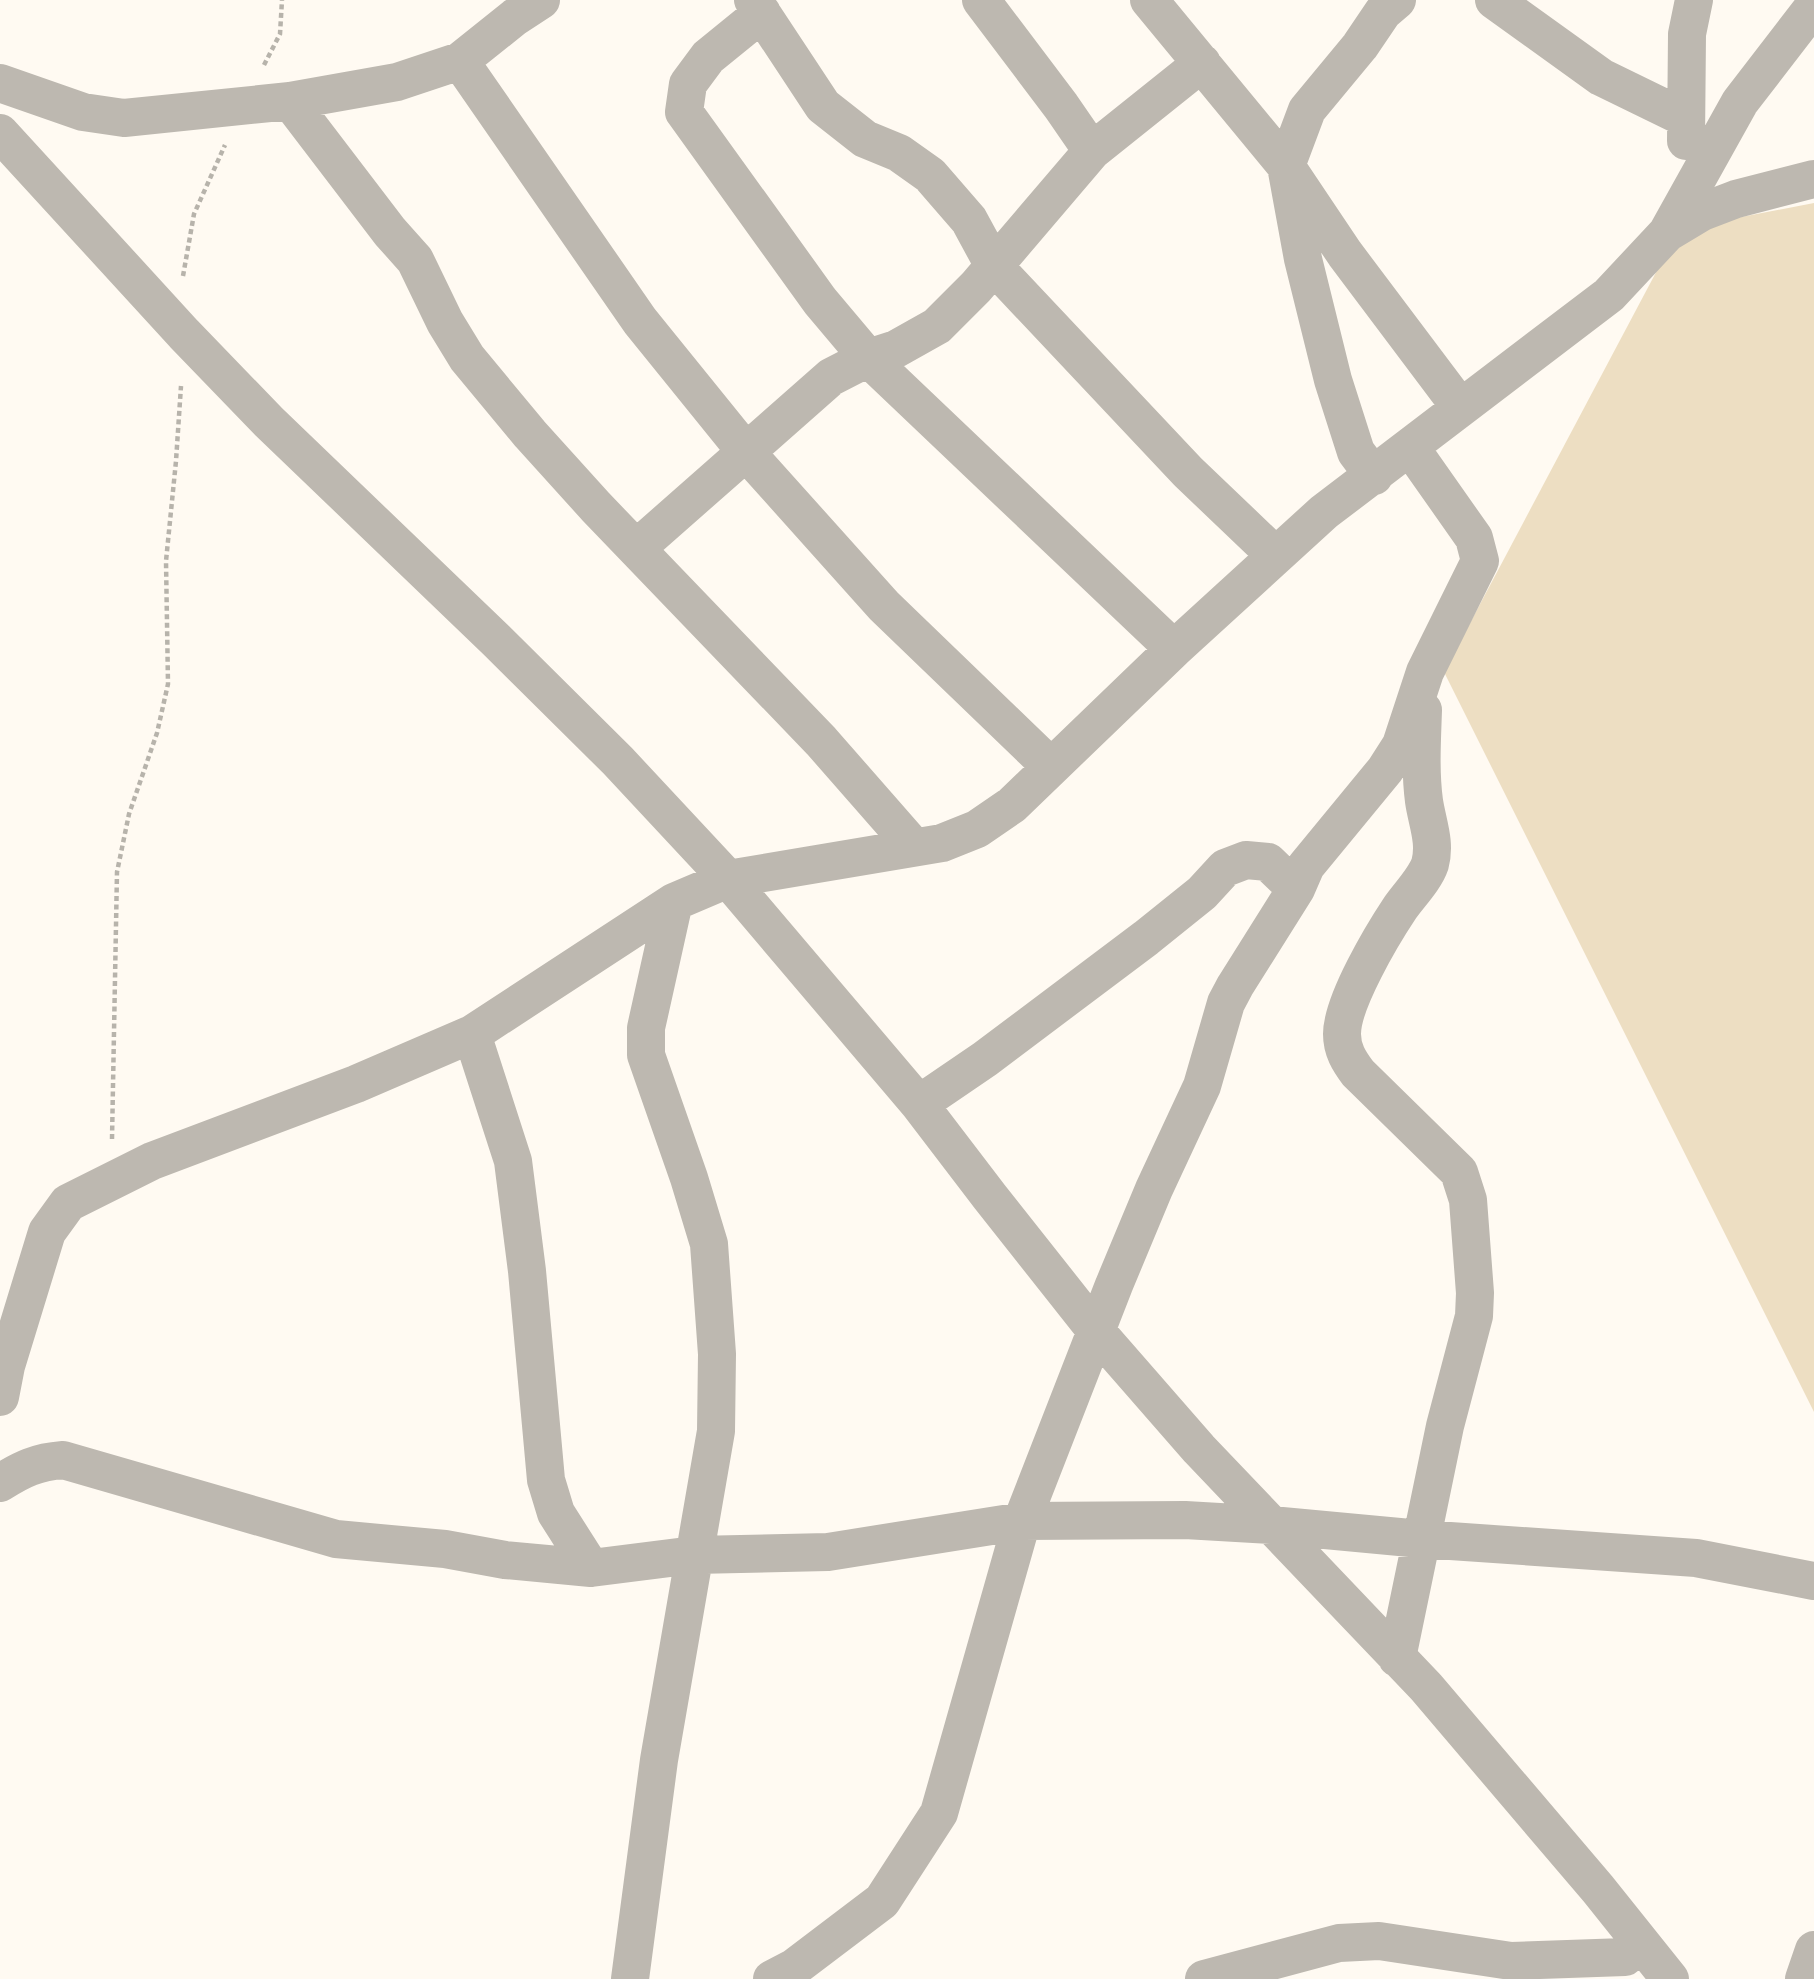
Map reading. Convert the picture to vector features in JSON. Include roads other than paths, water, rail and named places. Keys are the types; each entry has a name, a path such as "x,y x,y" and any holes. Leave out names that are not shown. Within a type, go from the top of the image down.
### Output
{"street":[{"path":"0,83 83,112 124,118 290,101 397,82 460,61 541,0"},
{"path":"981,0 1092,151"},
{"path":"1149,0 1286,166 1345,254 1460,407"},
{"path":"1374,475 1356,452 1333,380 1303,259 1286,166 1307,110 1360,46 1383,12 1397,0"},
{"path":"1493,0 1601,78 1685,118"},
{"path":"1689,191 1685,118 1687,34 1694,0"},
{"path":"0,1397 5,1367 47,1232 68,1203 152,1161 356,1084 472,1034 674,902 728,879 942,843 977,829 1012,805 1174,649 1324,512 1609,295 1667,233 1740,102 1814,6"},
{"path":"1174,649 868,358 820,301 684,112 688,83 708,57 757,7 823,106 865,139 899,153 930,175 969,220 994,266 1188,472 1276,556"},
{"path":"460,61 640,321 746,452 884,606 1051,767"},
{"path":"637,548 831,377 868,358 897,349 937,326 994,266 1092,151 1202,63"},
{"path":"290,101 390,232 415,260 445,322 467,358 530,434 821,741 913,846"},
{"path":"0,133 184,334 270,422 618,761 728,879 919,1104 1096,1331 1199,1449 1426,1687 1598,1889 1670,1979"},
{"path":"1667,233 1702,212 1737,199 1814,179"},
{"path":"772,1979 795,1967 882,1901 939,1813 1022,1521 1154,1189 1202,1086 1226,1003 1234,986 1296,890 1306,866 1385,770 1401,744 1425,673 1480,561 1474,538 1410,447"},
{"path":"1397,1658 1445,1426 1474,1316 1475,1293 1468,1199 1459,1172 1358,1073 1346,1056 1342,1034 1360,978 1394,917 1429,865 1433,841 1424,800 1422,759 1425,673"},
{"path":"919,1104 985,1059 1146,938 1202,893 1225,868 1246,860 1268,862 1296,890"},
{"path":"630,1979 659,1760 718,1410 709,1244 646,1055 646,1028 674,902"},
{"path":"472,1034 513,1161 527,1270 546,1480 556,1513 591,1568"},
{"path":"0,1483 41,1462 63,1460 336,1539 445,1549 506,1560 591,1568 694,1555 828,1552 1022,1521 1185,1520 1696,1558 1814,1581"},
{"path":"1203,1979 1339,1943 1379,1941 1511,1961 1625,1957 1637,1939"},
{"path":"1804,1979 1814,1950"}]}
